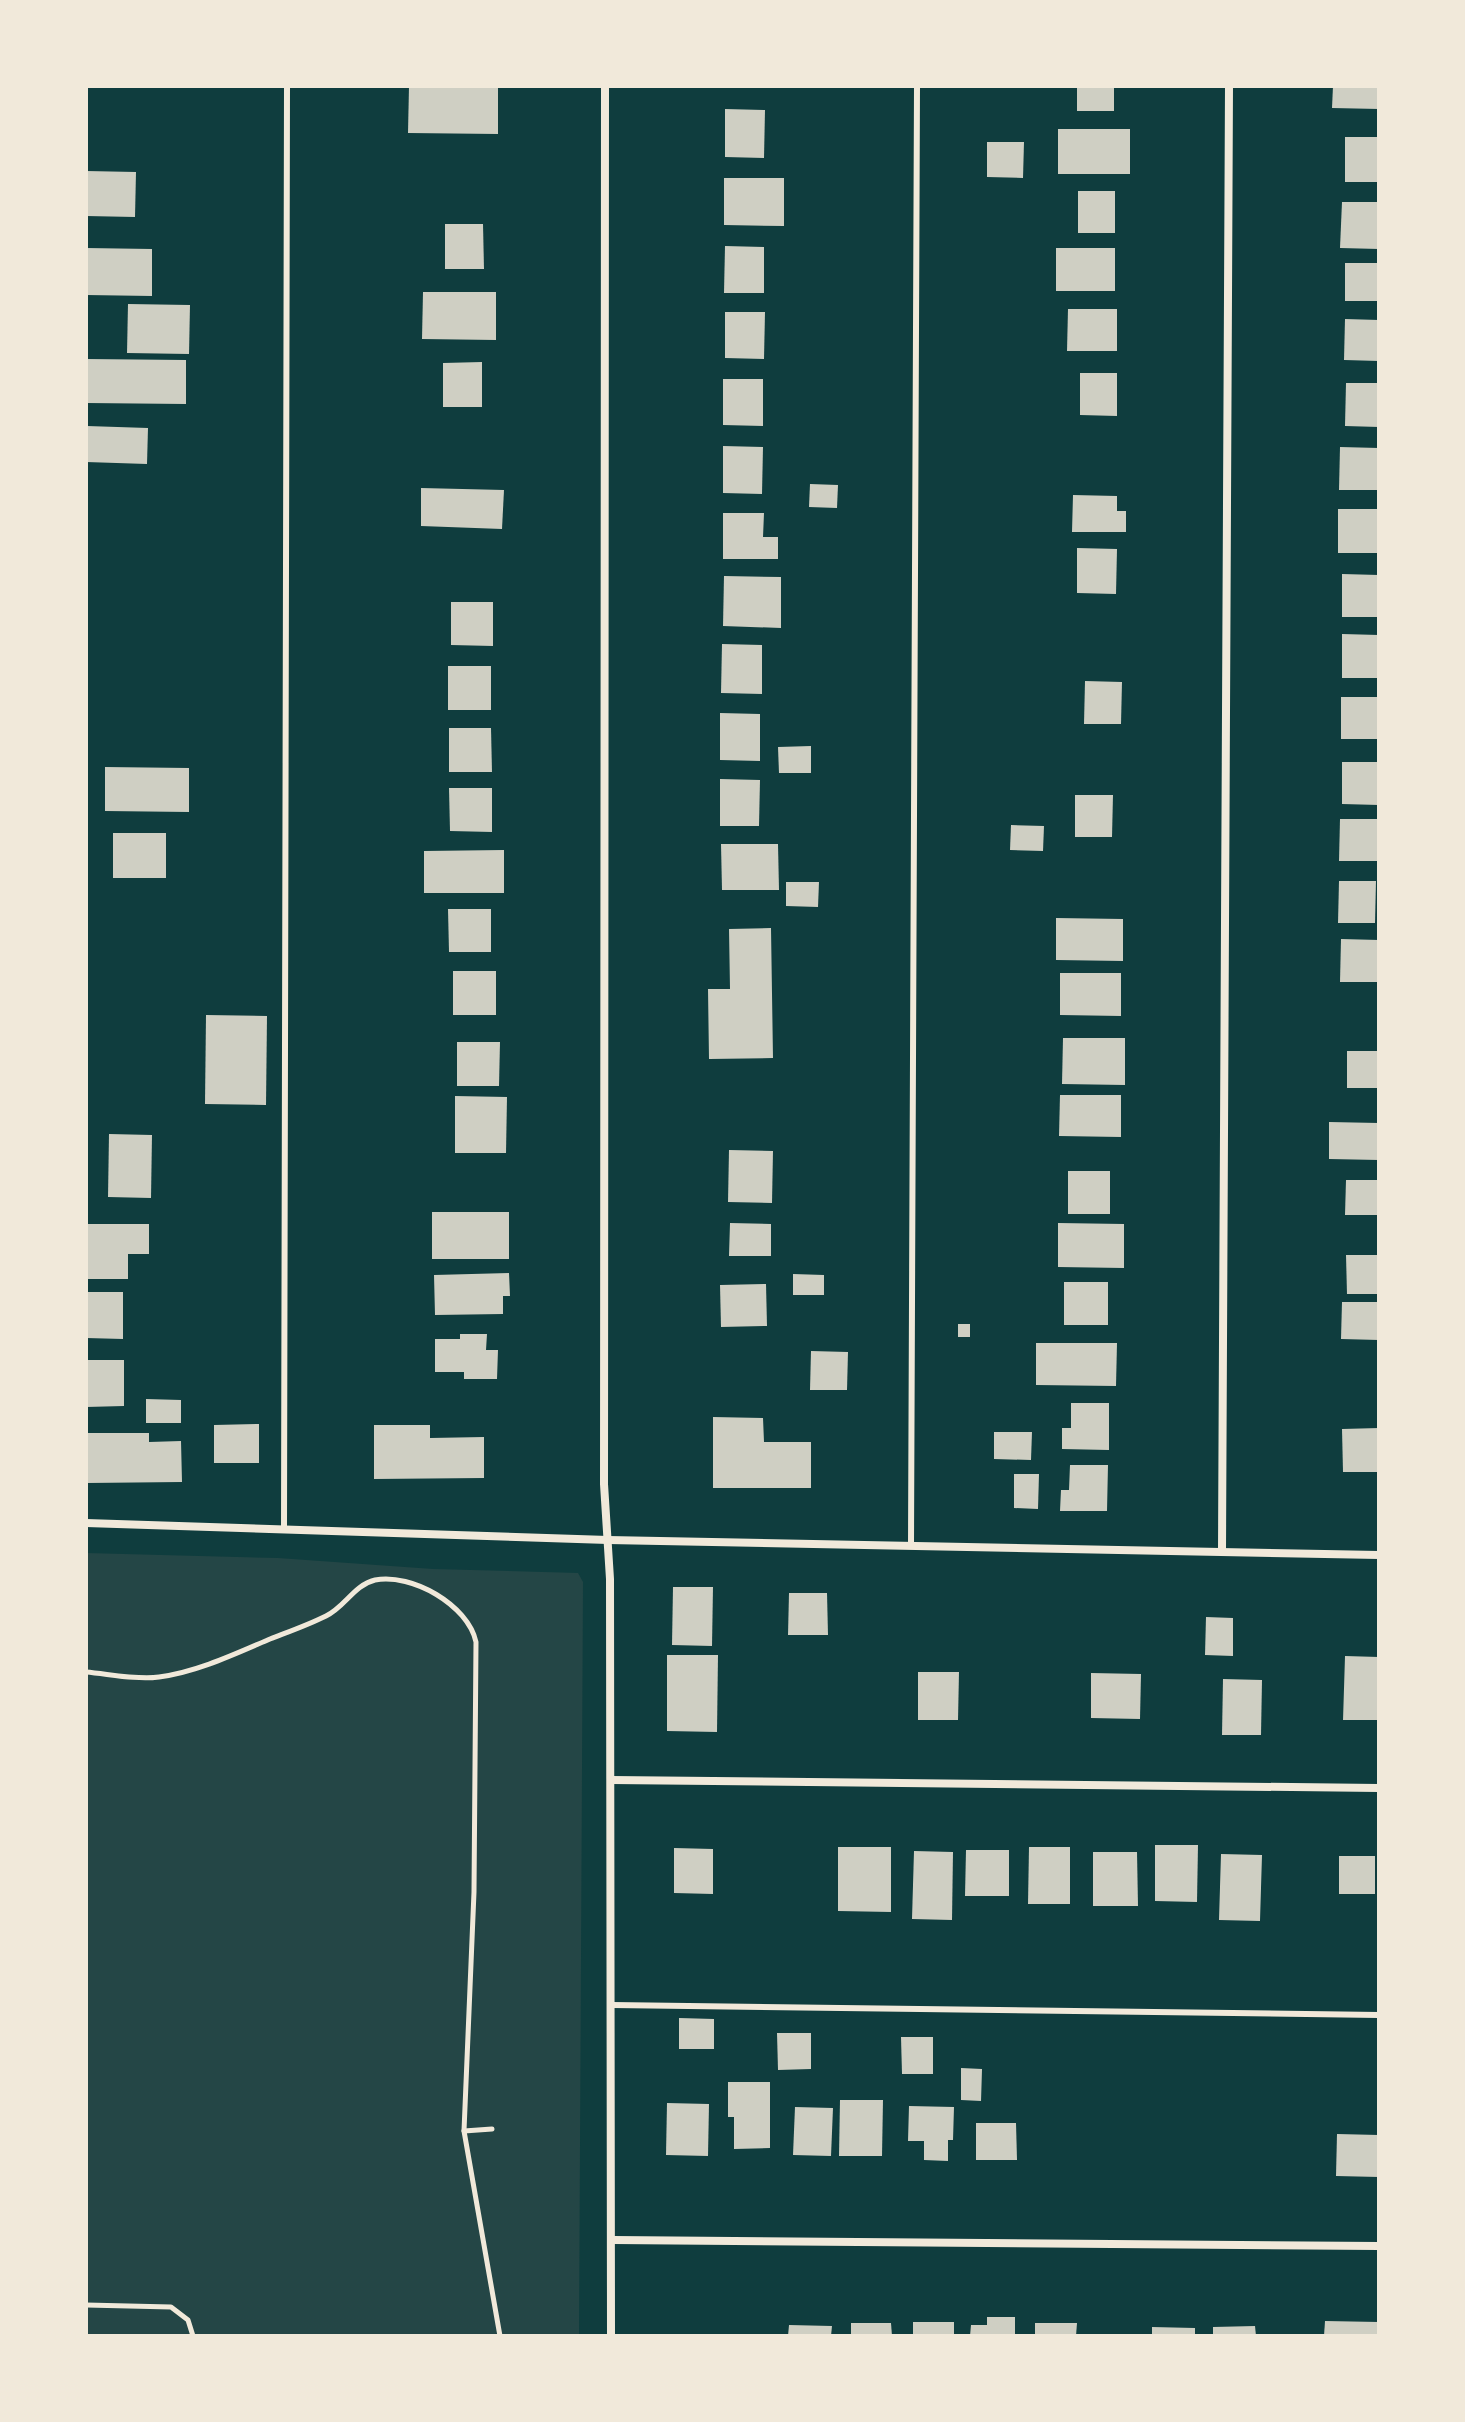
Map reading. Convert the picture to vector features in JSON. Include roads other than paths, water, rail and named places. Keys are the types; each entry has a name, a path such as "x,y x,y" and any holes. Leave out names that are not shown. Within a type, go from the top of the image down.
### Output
{"street":[{"path":"605,86 604,1484 608,1540 611,1780 611,2336"},
{"path":"1222,1551 1229,86"},
{"path":"86,1523 608,1540 1379,1555"},
{"path":"611,1780 1379,1788"},
{"path":"613,2240 1379,2246"}],"lane":[{"path":"284,1528 287,86"},
{"path":"911,1545 917,86"},
{"path":"612,2005 1379,2015"}]}
